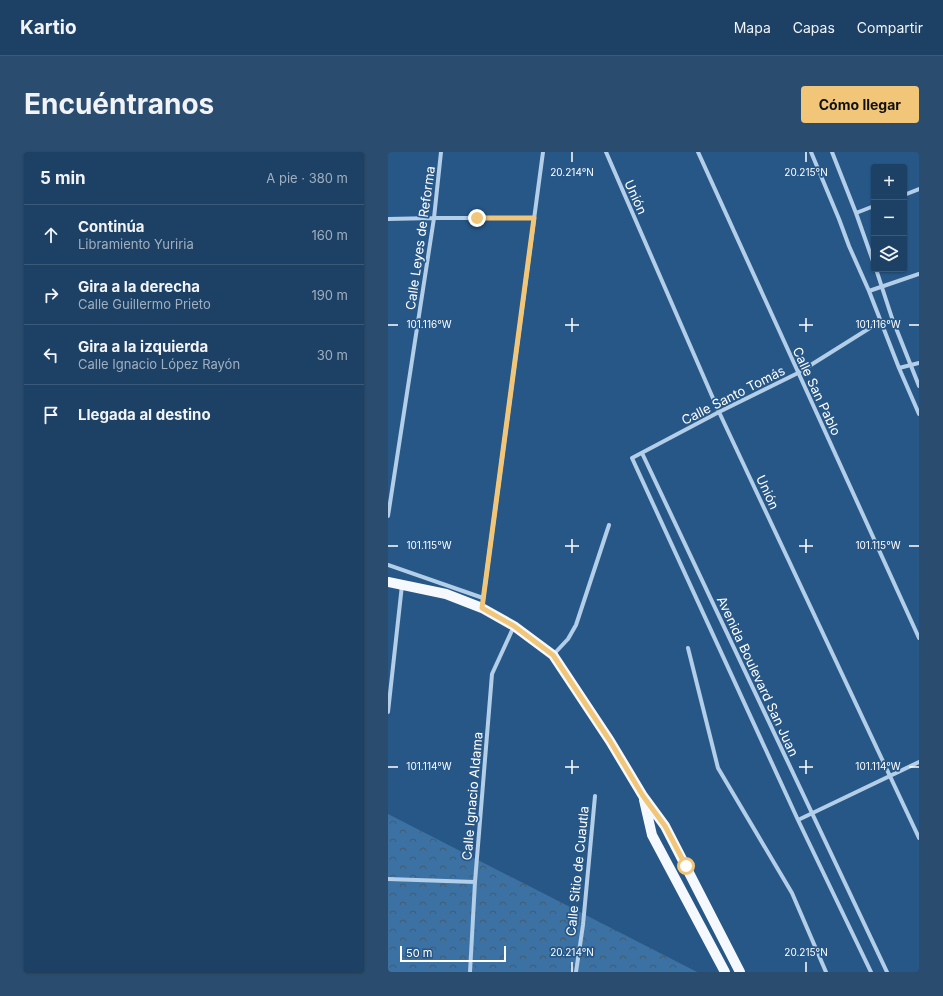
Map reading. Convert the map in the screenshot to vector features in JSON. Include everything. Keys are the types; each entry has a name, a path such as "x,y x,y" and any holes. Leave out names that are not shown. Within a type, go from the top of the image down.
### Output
{"main road":[{"path":"388,582 483,603 553,655 610,741 643,796 665,826 740,972"},
{"path":"643,796 652,835 725,972"},
{"path":"707,906 732,972"}],"street":[{"name":"Calle Leyes de Reforma","path":"388,516 434,218 441,152"},
{"path":"388,565 483,603 543,152"},
{"name":"Unión","path":"606,152 719,412 919,838"},
{"name":"Calle San Pablo","path":"698,152 919,638"},
{"path":"811,152 919,414"},
{"path":"832,152 871,256"},
{"path":"907,194 919,189"},
{"path":"856,213 871,207"},
{"path":"388,219 534,218"},
{"path":"877,272 919,386"},
{"path":"869,291 919,274"},
{"name":"Calle Santo Tomás","path":"632,458 719,412 798,373 882,322"},
{"path":"899,368 919,363"},
{"name":"Avenida Boulevard San Juan","path":"642,453 887,972"},
{"name":"Avenida Boulevard San Juan","path":"632,458 798,820 871,972"},
{"path":"553,655 568,640 576,625 609,525"},
{"path":"388,712 402,584"},
{"name":"Calle Ignacio Aldama","path":"470,972 475,882 492,674 514,626"},
{"path":"688,648 718,768 792,893 826,972"},
{"path":"798,820 811,812 919,762"},
{"name":"Calle Sitio de Cuautla","path":"576,972 583,925 594,796"},
{"path":"388,879 475,882"}],"green space":[{"path":"388,814 697,972 388,972"}],"route":[{"path":"477,218 534,218 482,608 514,626 553,655 610,741 643,796 665,826 686,866"}]}
